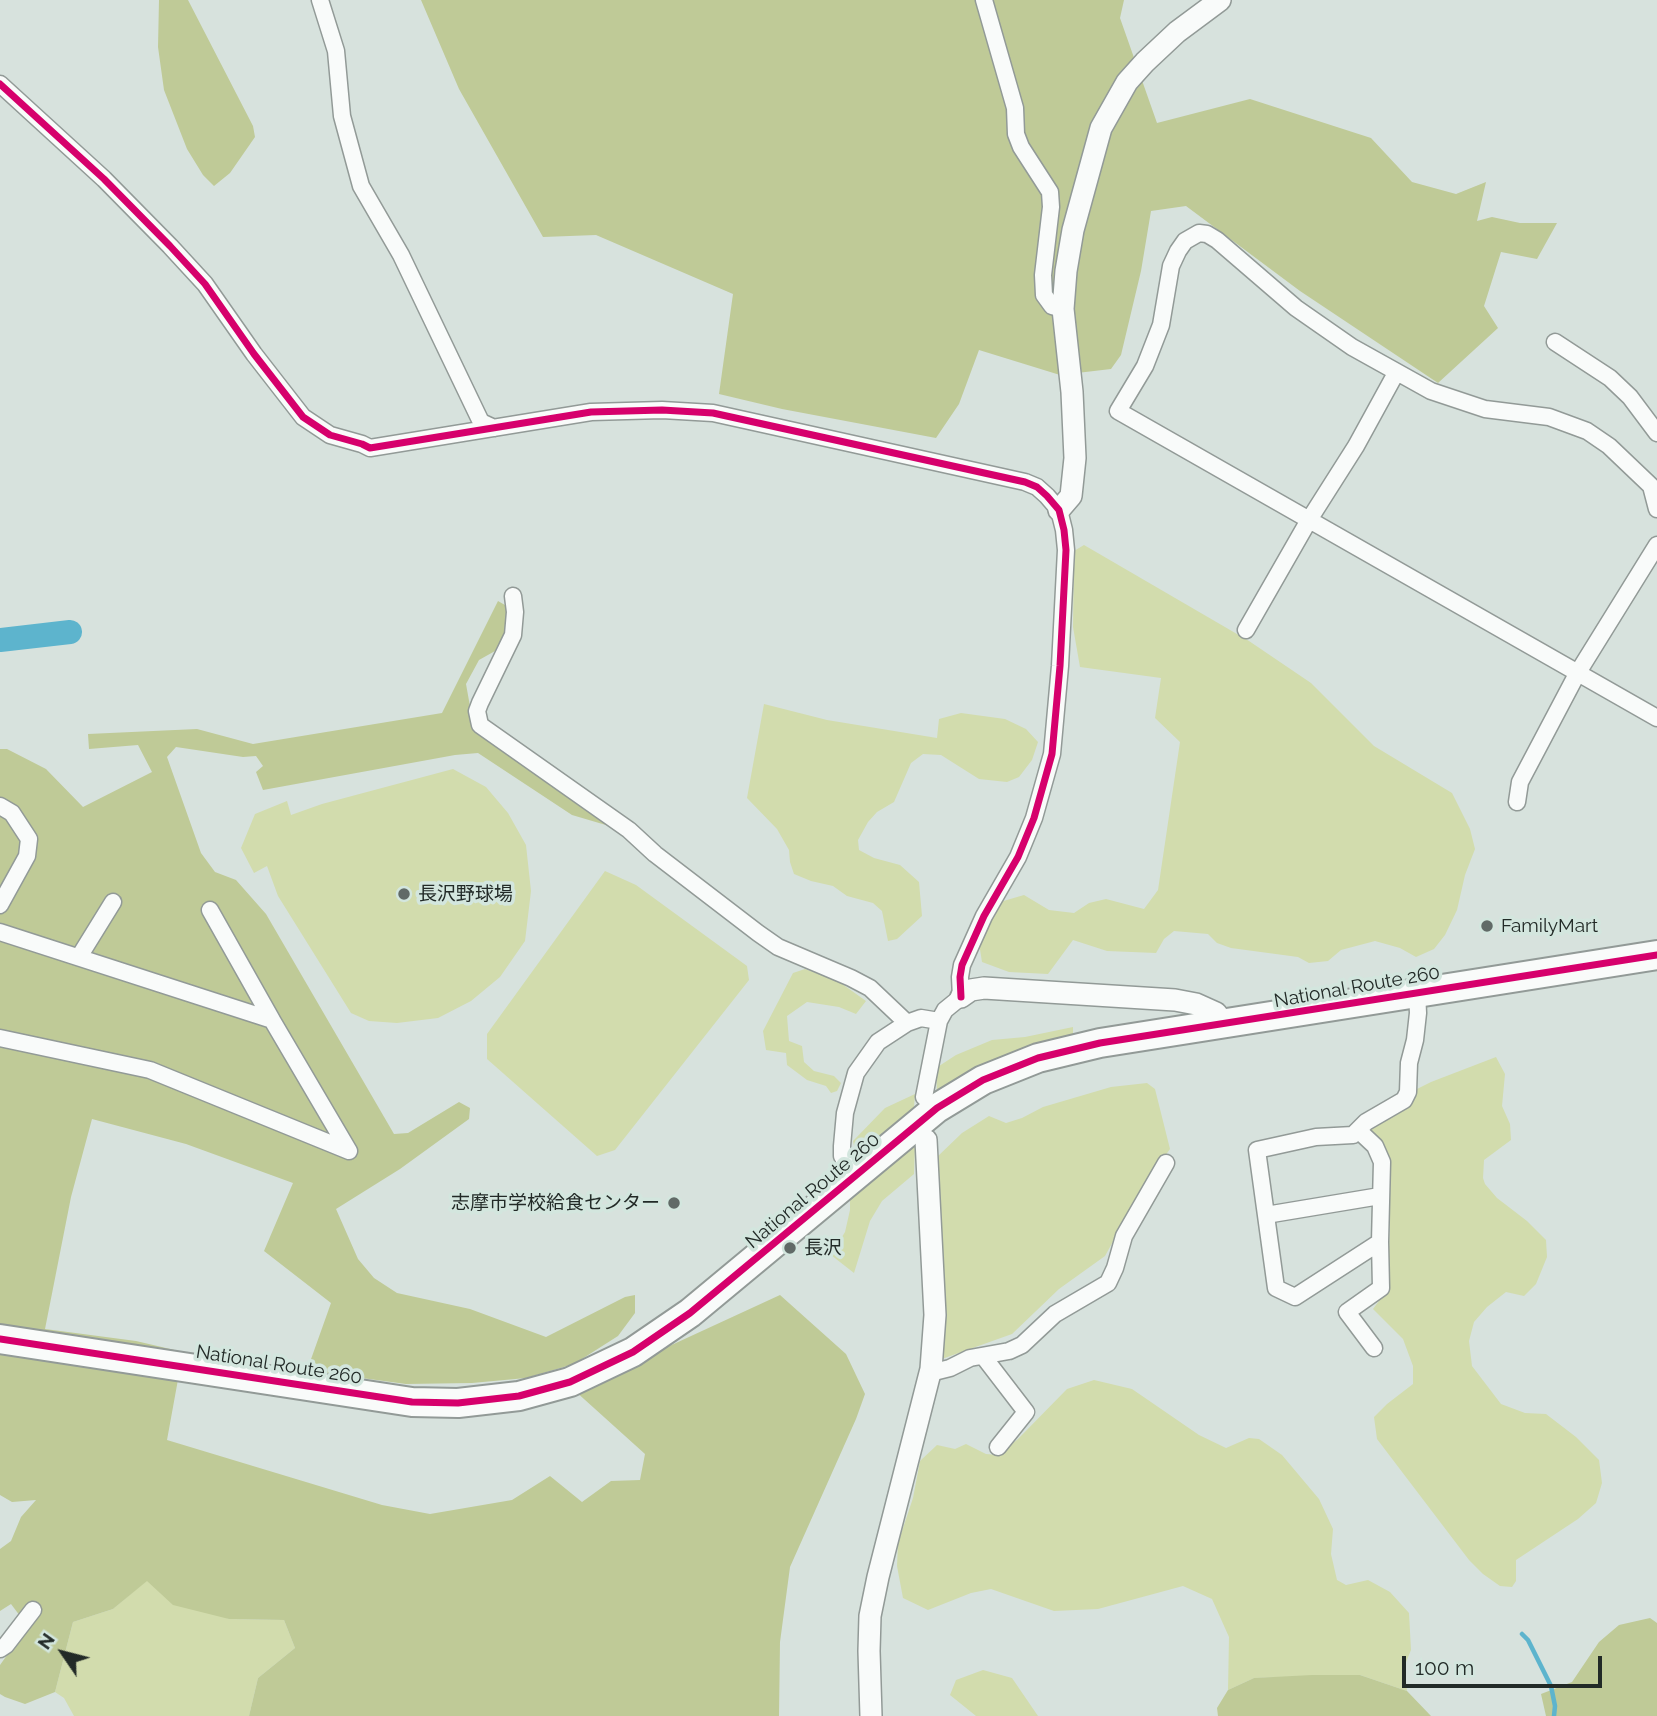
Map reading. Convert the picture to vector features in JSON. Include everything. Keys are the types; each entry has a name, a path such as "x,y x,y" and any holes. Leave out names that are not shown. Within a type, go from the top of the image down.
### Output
{"highway":[{"name":"National Route 260","path":"0,1339 412,1402 458,1403 519,1396 570,1382 633,1352 690,1313 937,1108 983,1080 1038,1058 1100,1043 1657,955"}],"street":[{"path":"320,0 336,51 342,116 361,186 401,255 481,422 495,428"},
{"path":"984,0 1015,108 1016,134 1021,147 1050,192 1051,207 1043,275 1044,295 1052,306 1063,309"},
{"path":"1059,510 1071,496 1075,457 1072,392 1063,309 1066,271 1073,230 1101,128 1127,82 1145,62 1177,32 1220,0"},
{"path":"0,84 104,178 170,246 205,284 303,417 330,435 370,448 591,412 662,410 713,413 1025,482 1037,487 1059,510 1066,550 1052,754 1034,818 1018,857 984,916 962,965 961,997"},
{"path":"1657,509 1651,486 1609,446 1587,431 1549,417 1485,409 1455,400 1396,373 1352,347 1296,308 1206,234 1199,233 1185,241 1178,251 1171,266 1161,325 1144,366 1118,411 1657,718"},
{"path":"1555,342 1610,379 1630,397 1657,433"},
{"path":"1246,630 1309,520 1356,446 1396,373"},
{"path":"1517,802 1520,782 1577,674 1657,545"},
{"path":"513,596 513,635 477,711 480,726 629,830 655,854 778,947 870,988 907,1023"},
{"path":"0,806 12,813 29,839 27,856 0,905"},
{"path":"79,957 113,902"},
{"path":"0,1038 150,1070 349,1151 210,910"},
{"path":"0,932 272,1020"},
{"path":"924,1097 939,1021 945,1010 971,990 984,988 1175,1000 1196,1004 1216,1013 1225,1025"},
{"path":"1380,1242 1295,1297 1276,1288 1256,1150 1316,1137 1353,1135 1366,1122 1404,1100 1408,1092 1409,1063 1415,1040 1417,992"},
{"path":"854,1178 842,1156 842,1146 845,1113 856,1073 878,1042 907,1023 921,1018 939,1021"},
{"path":"1358,1130 1376,1146 1382,1162 1381,1288 1347,1312 1374,1348"},
{"path":"871,1716 870,1616 930,1373 935,1315 926,1140"},
{"path":"930,1373 950,1368 970,1358 1009,1352 1022,1345 1055,1314 1108,1283 1124,1236 1166,1163"},
{"path":"1266,1215 1380,1196"},
{"path":"983,1356 1026,1412 998,1447"},
{"path":"0,1649 33,1610"}],"green space":[{"path":"159,0 188,0 253,126 255,137 230,173 214,186 203,175 187,149 164,90 158,47"},
{"path":"421,0 1124,0 1120,18 1157,123 1250,99 1371,138 1412,182 1456,194 1486,182 1477,221 1492,217 1520,223 1557,223 1537,259 1501,252 1484,306 1498,328 1438,383 1300,291 1186,206 1151,211 1141,271 1121,355 1111,369 1060,375 979,350 959,404 936,438 782,409 719,394 733,294 596,235 543,237 459,89"},
{"path":"1084,545 1249,641 1311,683 1374,746 1452,793 1470,829 1475,849 1465,875 1457,910 1445,935 1434,949 1416,957 1400,948 1375,941 1341,950 1328,961 1309,963 1298,957 1231,948 1217,943 1208,934 1174,931 1164,939 1156,953 1107,951 1073,940 1048,974 1009,972 982,962 979,943 1000,902 1024,895 1049,910 1074,913 1089,903 1106,899 1144,909 1158,890 1180,742 1155,718 1161,678 1080,667 1073,627 1074,551"},
{"path":"498,601 510,608 509,625 495,651 479,660 466,684 473,723 616,828 572,815 478,753 263,790 256,772 263,766 256,756 243,757 176,747 167,757 201,853 215,872 236,880 266,914 394,1134 408,1133 459,1102 470,1108 469,1119 400,1169 336,1209 358,1259 374,1278 397,1293 470,1309 546,1337 625,1297 635,1295 635,1313 618,1336 574,1364 526,1378 472,1383 406,1384 325,1373 310,1362 331,1303 264,1251 293,1183 186,1144 92,1119 71,1197 45,1329 136,1341 183,1352 167,1440 382,1505 430,1514 512,1500 550,1476 582,1502 611,1481 640,1480 645,1454 574,1390 780,1295 846,1354 865,1394 790,1567 780,1642 779,1716 249,1716 258,1678 295,1648 284,1620 229,1619 173,1605 147,1581 113,1609 73,1622 55,1692 25,1704 5,1697 0,1694 0,1665 26,1624 11,1604 0,1611 0,1549 11,1541 21,1517 36,1500 12,1502 0,1495 0,749 7,749 46,769 83,807 152,772 138,745 89,749 88,734 197,729 253,744 442,713"},
{"path":"764,704 827,720 937,738 939,719 961,713 1005,719 1026,729 1038,742 1032,760 1019,777 1007,782 979,779 941,755 923,754 911,763 894,802 877,812 858,840 859,850 874,858 900,865 919,882 922,916 897,939 888,941 882,911 873,903 847,896 833,886 794,874 789,850 777,829 747,798"},
{"name":"長沢野球場","path":"453,769 486,787 508,813 526,845 531,891 525,941 500,977 471,1001 438,1018 397,1023 369,1021 351,1013 278,896 267,866 254,873 241,848 255,814 287,801 291,815 322,804"},
{"path":"605,871 636,885 747,966 749,980 615,1150 597,1156 487,1059 487,1034"},
{"path":"805,969 838,981 866,1001 856,1014 839,1007 807,1002 787,1016 789,1041 802,1046 804,1062 814,1071 834,1076 841,1083 837,1091 831,1093 826,1086 807,1080 787,1065 786,1053 766,1050 763,1031 793,973"},
{"path":"1073,1027 1073,1034 1027,1048 937,1094 936,1068 956,1055 992,1040 1025,1037"},
{"path":"1496,1057 1505,1074 1502,1106 1510,1124 1511,1140 1484,1160 1483,1178 1497,1198 1546,1240 1547,1257 1536,1284 1524,1296 1506,1292 1474,1322 1469,1341 1472,1366 1501,1404 1525,1413 1546,1414 1576,1437 1599,1460 1602,1483 1596,1503 1578,1519 1516,1560 1516,1581 1512,1587 1500,1586 1469,1560 1377,1439 1374,1417 1413,1384 1413,1366 1403,1339 1373,1309 1387,1290 1390,1228 1386,1160 1383,1142 1354,1125 1389,1103 1431,1082"},
{"path":"1147,1083 1155,1089 1170,1149 1146,1182 1105,1256 1059,1289 1012,1334 939,1360 937,1157 962,1133 989,1116 1006,1123 1043,1107 1111,1087"},
{"path":"915,1094 914,1107 856,1155 853,1141 885,1108"},
{"path":"915,1146 914,1174 882,1201 870,1221 854,1273 831,1255 845,1232 850,1199"},
{"path":"1094,1380 1132,1389 1199,1435 1226,1448 1249,1438 1259,1439 1282,1455 1319,1499 1333,1529 1331,1554 1337,1580 1346,1585 1368,1580 1390,1592 1409,1613 1411,1650 1404,1667 1407,1691 1360,1675 1254,1678 1228,1690 1229,1637 1212,1599 1183,1586 1098,1609 1054,1611 991,1589 971,1593 928,1610 903,1598 897,1566 898,1543 913,1498 920,1461 937,1445 955,1449 966,1444 986,1454 998,1455 1018,1439 1067,1389"},
{"path":"147,1580 229,1619 284,1620 295,1648 258,1678 249,1716 74,1716 64,1698 55,1692 73,1622 113,1609"},
{"path":"1650,1618 1657,1623 1657,1716 1546,1716 1541,1694 1572,1682 1599,1642 1619,1625"},
{"path":"983,1670 1012,1678 1038,1716 976,1716 950,1695 956,1680"},
{"path":"1360,1675 1407,1691 1431,1716 1218,1716 1217,1708 1228,1690 1254,1678"}],"waterway":[{"path":"0,640 70,632"},
{"path":"1522,1634 1528,1640 1551,1686 1554,1716"}],"cycle path":[{"path":"0,84 104,179 170,246 205,284 303,417 330,435 370,448 591,412 662,410 713,413 1025,482 1037,487 1047,496 1059,510 1066,550 1052,754 1034,818 1018,857 984,916 962,965 961,997"},
{"path":"0,1339 412,1402 458,1403 519,1396 570,1382 633,1352 690,1313 937,1108 983,1080 1038,1058 1100,1043 1657,955"}],"place":[{"name":"長沢野球場","path":"404,894"},
{"name":"FamilyMart","path":"1487,926"},
{"name":"志摩市学校給食センター","path":"674,1203"},
{"name":"長沢","path":"790,1248"}]}
